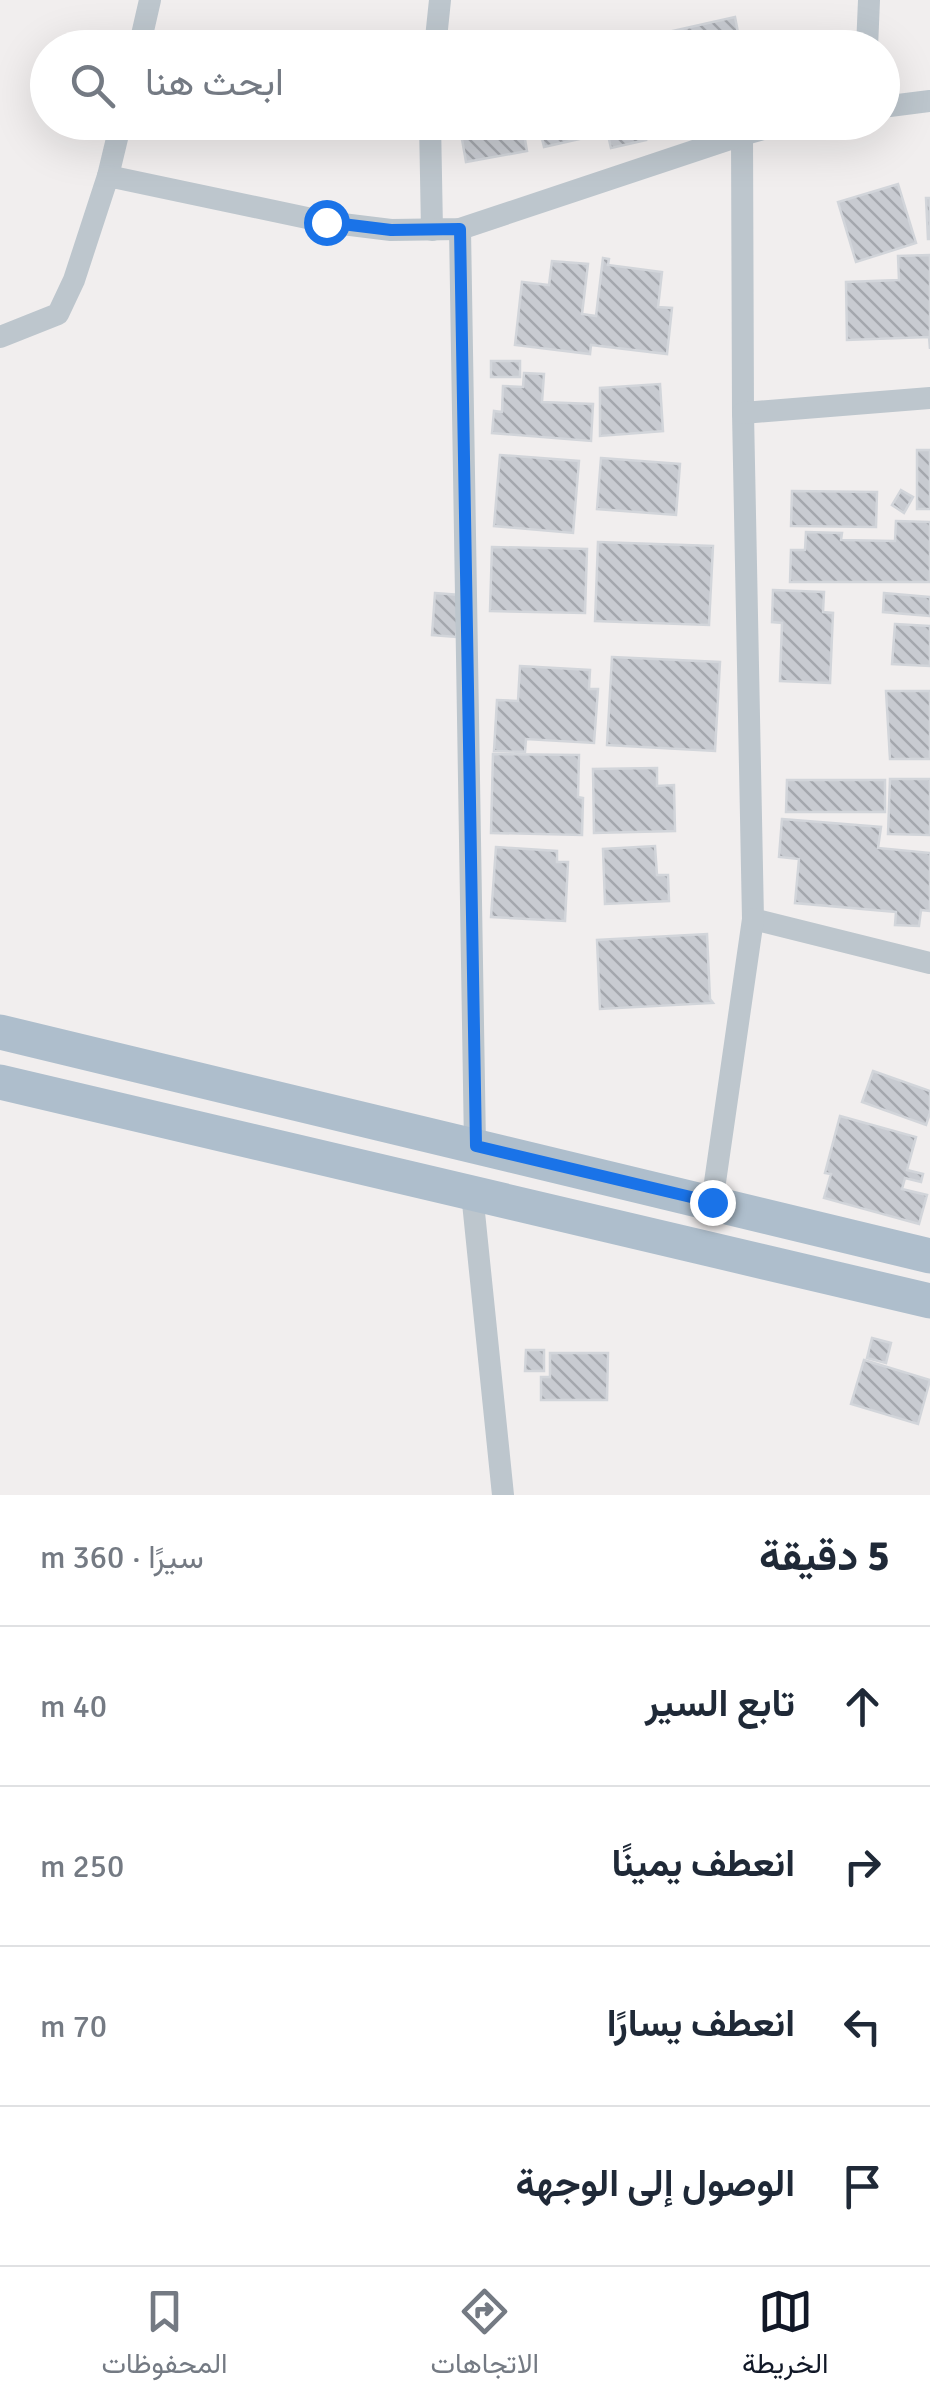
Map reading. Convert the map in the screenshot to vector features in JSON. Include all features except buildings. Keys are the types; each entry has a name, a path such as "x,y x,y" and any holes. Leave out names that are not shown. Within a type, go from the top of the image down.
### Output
{"main road":[{"path":"0,1032 930,1256"},
{"path":"0,1082 930,1301"}],"street":[{"path":"143,30 150,0"},
{"path":"437,30 440,0"},
{"path":"868,30 870,0"},
{"path":"900,104 930,100"},
{"path":"0,337 58,314 74,280 117,140"},
{"path":"430,140 432,230"},
{"path":"108,176 326,222 391,230 460,229 724,140"},
{"path":"712,1202 753,919 742,140"},
{"path":"460,229 476,1146"},
{"path":"743,413 930,398"},
{"path":"753,919 930,963"},
{"path":"472,1194 503,1495"}],"route":[{"path":"326,222 391,230 460,229 476,1146 712,1202"}]}
